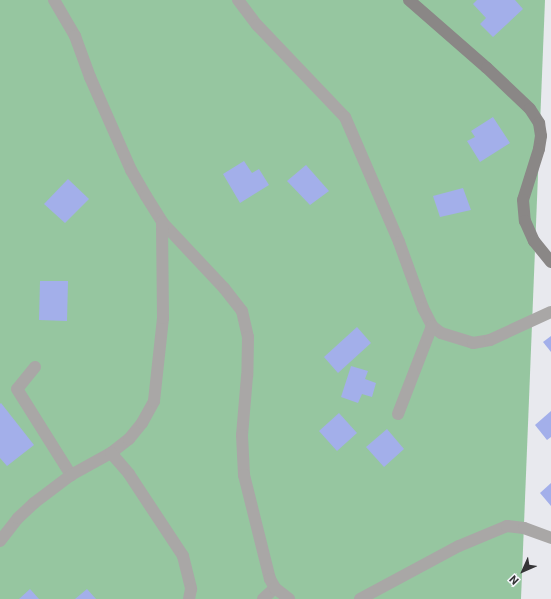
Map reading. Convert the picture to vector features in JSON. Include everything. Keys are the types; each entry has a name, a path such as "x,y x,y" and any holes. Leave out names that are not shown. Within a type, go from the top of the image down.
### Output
{"street":[{"path":"54,0 74,36 90,77 131,170 162,222 224,288 242,311 248,337 247,376 242,436 244,475 265,561 275,588 289,599"},
{"path":"238,0 257,25 345,117 399,242 423,308 432,326 441,333 473,343 490,340 551,312"},
{"path":"409,0 488,68 530,110 539,123 541,136 539,148 523,200 525,221 534,241 551,262"},
{"path":"0,541 18,518 34,503 71,474 111,452 128,439 142,423 154,401 163,318 162,222"},
{"path":"398,414 432,326"},
{"path":"35,367 17,389 71,474"},
{"path":"111,452 129,474 183,556 191,589 189,599"},
{"path":"360,599 459,546 507,526 524,528 551,538"},
{"path":"263,599 275,588"}],"green space":[{"path":"0,0 545,0 521,599 0,599"}],"building":[{"path":"477,0 515,0 523,9 493,37 480,24 486,18 473,4"},
{"path":"493,117 510,143 480,162 467,141 475,137 471,131"},
{"path":"244,161 252,173 259,169 269,185 240,203 223,174"},
{"path":"306,165 329,191 310,205 287,181"},
{"path":"68,179 89,199 65,223 44,204"},
{"path":"463,188 471,210 440,217 433,196"},
{"path":"40,281 68,281 67,321 39,320"},
{"path":"357,327 371,343 338,373 324,357"},
{"path":"551,336 551,352 543,342"},
{"path":"351,366 368,371 365,379 376,383 372,397 362,394 358,403 341,397"},
{"path":"1,403 34,445 7,466 0,458"},
{"path":"551,411 551,437 547,440 535,425"},
{"path":"339,413 357,433 337,451 319,431"},
{"path":"387,429 404,449 384,467 366,447"},
{"path":"551,483 551,506 540,493"},
{"path":"30,589 39,599 19,599"},
{"path":"87,589 96,599 75,599"}]}
